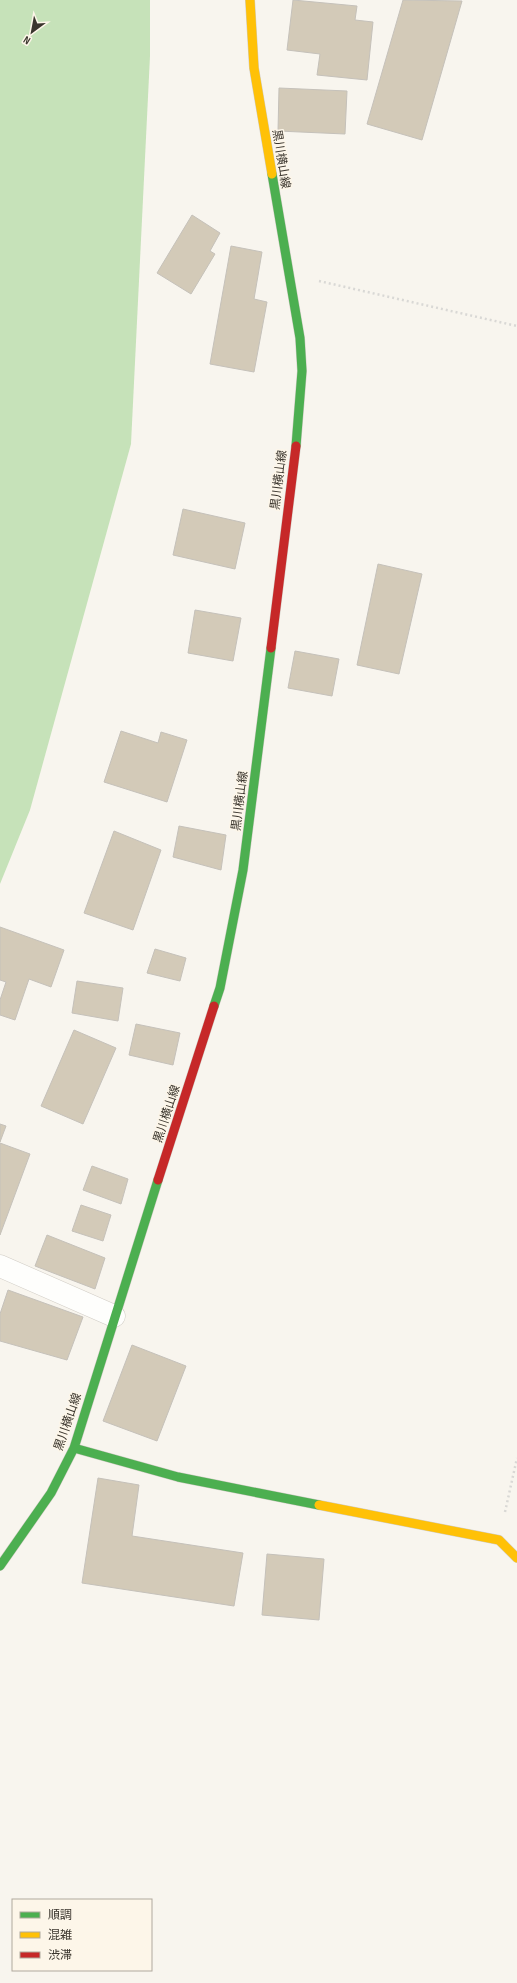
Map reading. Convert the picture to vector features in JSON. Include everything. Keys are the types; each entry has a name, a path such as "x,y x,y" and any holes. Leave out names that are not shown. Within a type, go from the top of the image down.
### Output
{"main road":[{"name":"黒川横山線","path":"0,1566 51,1493 74,1448 114,1316 220,988 243,870 299,419 302,372 300,338 254,68 250,0"},
{"path":"74,1448 178,1477 499,1540 517,1558"}],"street":[{"path":"0,1266 114,1316"}],"path":[{"path":"290,280 314,280 517,326"},
{"path":"499,1540 517,1458"}],"green space":[{"path":"0,0 150,0 150,56 131,444 30,810 0,884"}],"building":[{"path":"293,0 357,6 355,20 373,22 367,80 317,75 320,54 287,50"},
{"path":"403,0 462,1 422,140 367,124"},
{"path":"279,88 347,91 345,134 278,131"},
{"path":"192,215 220,233 210,251 215,254 191,294 157,273"},
{"path":"231,246 262,252 254,299 267,302 254,372 210,364"},
{"path":"183,509 245,523 235,569 173,555"},
{"path":"378,564 422,574 399,674 357,665"},
{"path":"195,610 241,618 233,661 188,653"},
{"path":"295,651 339,659 332,696 288,688"},
{"path":"121,731 158,743 161,732 187,740 167,802 104,782"},
{"path":"179,826 226,835 221,870 173,857"},
{"path":"114,831 161,850 133,930 84,913"},
{"path":"0,927 64,950 51,987 29,979 15,1020 0,1015 0,1000 6,982 0,980"},
{"path":"155,949 186,958 180,981 147,973"},
{"path":"77,981 123,988 118,1021 72,1013"},
{"path":"136,1024 180,1033 173,1065 129,1055"},
{"path":"74,1030 116,1048 83,1124 41,1106"},
{"path":"0,1124 6,1126 0,1142"},
{"path":"0,1143 30,1154 0,1235"},
{"path":"92,1166 128,1179 121,1204 83,1190"},
{"path":"81,1205 111,1215 103,1241 72,1231"},
{"path":"47,1235 105,1258 95,1289 35,1266"},
{"path":"8,1290 83,1317 67,1360 0,1341 0,1314"},
{"path":"132,1345 186,1366 157,1441 103,1421"},
{"path":"98,1478 139,1485 132,1536 243,1553 234,1606 82,1583"},
{"path":"267,1554 324,1559 319,1620 262,1615"}],"traffic: fast":[{"path":"272,174 300,338 302,371 296,446"},
{"path":"214,1006 220,988 243,870 271,648"},
{"path":"0,1566 51,1493 74,1448 158,1180"},
{"path":"74,1448 178,1477 319,1505"}],"traffic: slow":[{"path":"250,0 254,68 272,174"},
{"path":"319,1505 499,1540 517,1558"}],"traffic: jam":[{"path":"271,648 296,446"},
{"path":"158,1180 214,1006"}]}
